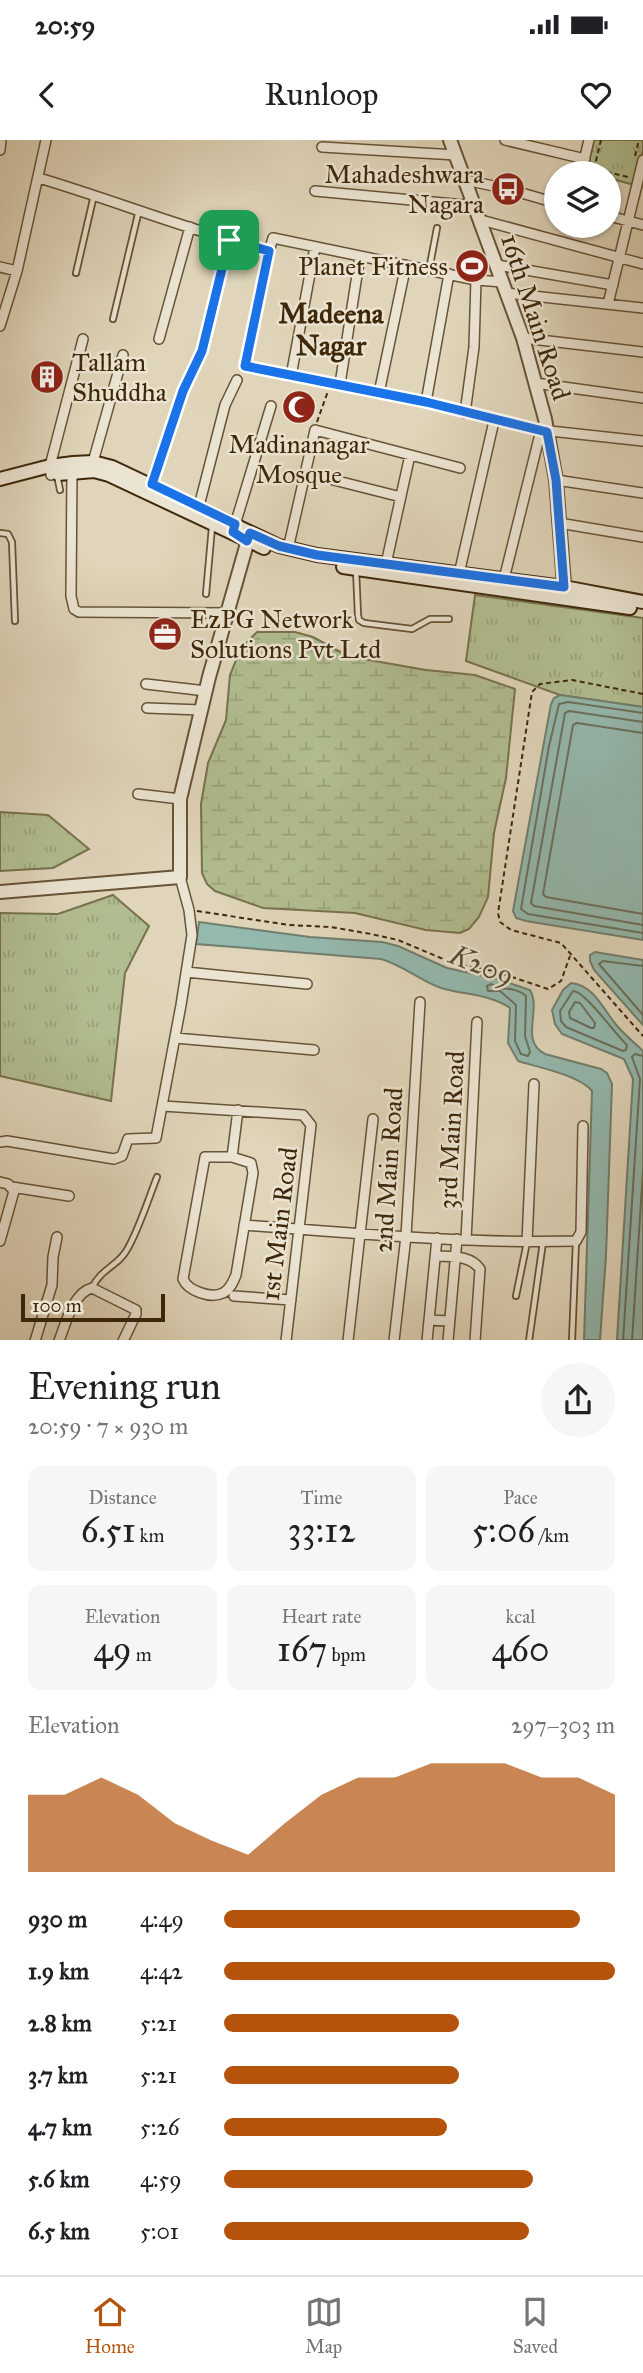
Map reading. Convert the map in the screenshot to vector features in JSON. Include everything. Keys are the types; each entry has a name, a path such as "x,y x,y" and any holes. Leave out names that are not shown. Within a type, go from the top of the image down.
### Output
{"main road":[{"name":"16th Main Road","path":"450,140 523,338 536,383 556,480 564,592"},
{"path":"0,479 93,463 112,467 199,506 277,553 356,569 643,602"},
{"path":"72,468 109,475 212,522 234,528"},
{"path":"0,487 52,472"},
{"path":"0,892 180,877 180,799 205,691 249,537"},
{"path":"249,537 317,555 503,579 643,610"}],"street":[{"path":"0,150 1,140"},
{"path":"0,326 17,271 46,140"},
{"path":"505,140 585,159 589,140"},
{"path":"322,147 456,155"},
{"path":"608,304 629,221 640,190 643,163"},
{"path":"39,178 269,251"},
{"path":"465,180 544,200"},
{"path":"314,191 476,206"},
{"path":"621,219 643,226"},
{"path":"481,220 643,264"},
{"path":"159,339 190,227"},
{"path":"643,308 504,287 273,238 245,366 426,402 494,421 544,431 643,441"},
{"path":"152,484 183,391 202,351 229,240"},
{"path":"290,376 315,247"},
{"path":"335,383 360,256"},
{"path":"379,393 406,265"},
{"path":"497,265 613,285"},
{"path":"0,267 17,271"},
{"path":"426,402 449,274"},
{"path":"465,413 474,347 476,280"},
{"path":"523,338 643,352"},
{"path":"52,472 83,339"},
{"path":"93,463 123,355"},
{"path":"199,506 225,405 237,380"},
{"path":"536,383 643,398"},
{"path":"234,528 271,405"},
{"path":"459,574 494,421"},
{"path":"288,549 315,430 460,468"},
{"path":"503,579 544,431"},
{"path":"386,564 410,455"},
{"path":"72,468 71,596 74,609 79,612 227,613"},
{"path":"306,473 401,497"},
{"path":"556,480 643,493"},
{"path":"559,523 643,537"},
{"path":"146,684 205,691"},
{"path":"147,708 201,710"},
{"path":"138,794 180,799"},
{"path":"0,1142 118,1158 122,1156 128,1139 156,1138 176,1038 191,935 189,910 180,877"},
{"path":"186,972 307,984"},
{"name":"2nd Main Road","path":"394,1340 406,1236 420,1002"},
{"name":"3rd Main Road","path":"448,1340 456,1258 462,1239 477,1022"},
{"path":"176,1038 314,1050"},
{"path":"527,1242 534,1084"},
{"path":"163,1106 238,1111 232,1157"},
{"name":"1st Main Road","path":"238,1111 303,1115 311,1125 286,1340"},
{"path":"348,1340 373,1119"},
{"path":"244,1225 437,1238 576,1241 581,1232 583,1126"},
{"path":"205,1157 232,1157 245,1160 253,1166 236,1275 225,1293 208,1294 184,1284 183,1279 205,1157"},
{"path":"0,1182 12,1187 69,1196"},
{"path":"0,1241 13,1199 12,1187"},
{"path":"35,1340 52,1285 57,1237"},
{"path":"427,1340 437,1238"},
{"path":"436,1256 472,1261 481,1269 475,1340"},
{"path":"59,1340 78,1297 93,1288 136,1310 123,1340"},
{"path":"234,1296 291,1300"},
{"path":"429,1320 450,1321"}],"lane":[{"path":"76,274 94,194"},
{"path":"113,319 139,209"},
{"path":"429,270 437,228"},
{"path":"52,472 60,490"},
{"path":"206,594 212,522"},
{"path":"0,533 8,534 12,542 15,621"},
{"path":"356,569 359,620 412,629 430,619 449,620"},
{"path":"93,1288 101,1272 118,1261 128,1248 157,1177"},
{"path":"572,1340 576,1241"},
{"path":"516,1296 527,1242"},
{"path":"529,1340 543,1242"}],"path":[{"path":"601,140 594,169 626,178"},
{"path":"315,430 335,383"},
{"path":"643,694 572,680 540,684 533,692 498,913 500,922 511,930 561,943 643,1036"},
{"path":"189,910 289,925 371,933 398,940 455,964 494,971 548,989 561,981 570,954"}],"green space":[{"path":"593,140 643,140 634,185 621,181 621,161 588,161"},
{"path":"475,595 643,618 643,707 560,695 466,661"},
{"path":"257,632 295,632 313,637 344,654 363,659 475,675 515,689 506,778 494,833 488,897 479,917 469,929 460,933 426,930 355,913 263,908 215,891 207,884 202,873 201,804 208,763 226,720 230,675 241,648"},
{"path":"0,812 48,815 89,849 53,868 0,871"},
{"path":"113,895 149,926 125,973 111,1101 0,1076 0,913 58,914"}],"water":[{"path":"560,695 643,707 643,940 526,921 516,918 513,911 551,704 554,698"},
{"path":"199,922 310,937 382,942 398,946 447,968 498,979 530,990 534,1007 532,1033 537,1048 545,1054 601,1069 607,1073 612,1084 600,1340 584,1340 592,1091 578,1080 518,1061 508,1043 510,1008 502,1003 441,988 381,959 196,944"},
{"path":"595,952 643,960 643,1025 594,970 590,955"},
{"path":"571,983 593,994 619,1028 643,1051 643,1340 617,1340 633,1079 624,1059 562,1034 555,1024 552,1010 563,990"}],"place":[{"name":"Mahadeshwara Nagara","path":"508,189"},
{"name":"Planet Fitness","path":"472,266"},
{"name":"Tallam Shuddha","path":"47,377"},
{"name":"Madinanagar Mosque","path":"299,407"},
{"name":"EzPG Network Solutions Pvt Ltd","path":"165,634"}],"district":[{"name":"Madeena Nagar","path":"331,329"}],"route":[{"path":"229,240 269,251 245,366 426,402 547,432 556,480 564,587 317,555 279,546 250,533 247,541 233,532 235,524 152,484 183,391 202,351 229,240"}],"water label":[{"name":"K209","path":"482,965"}]}
